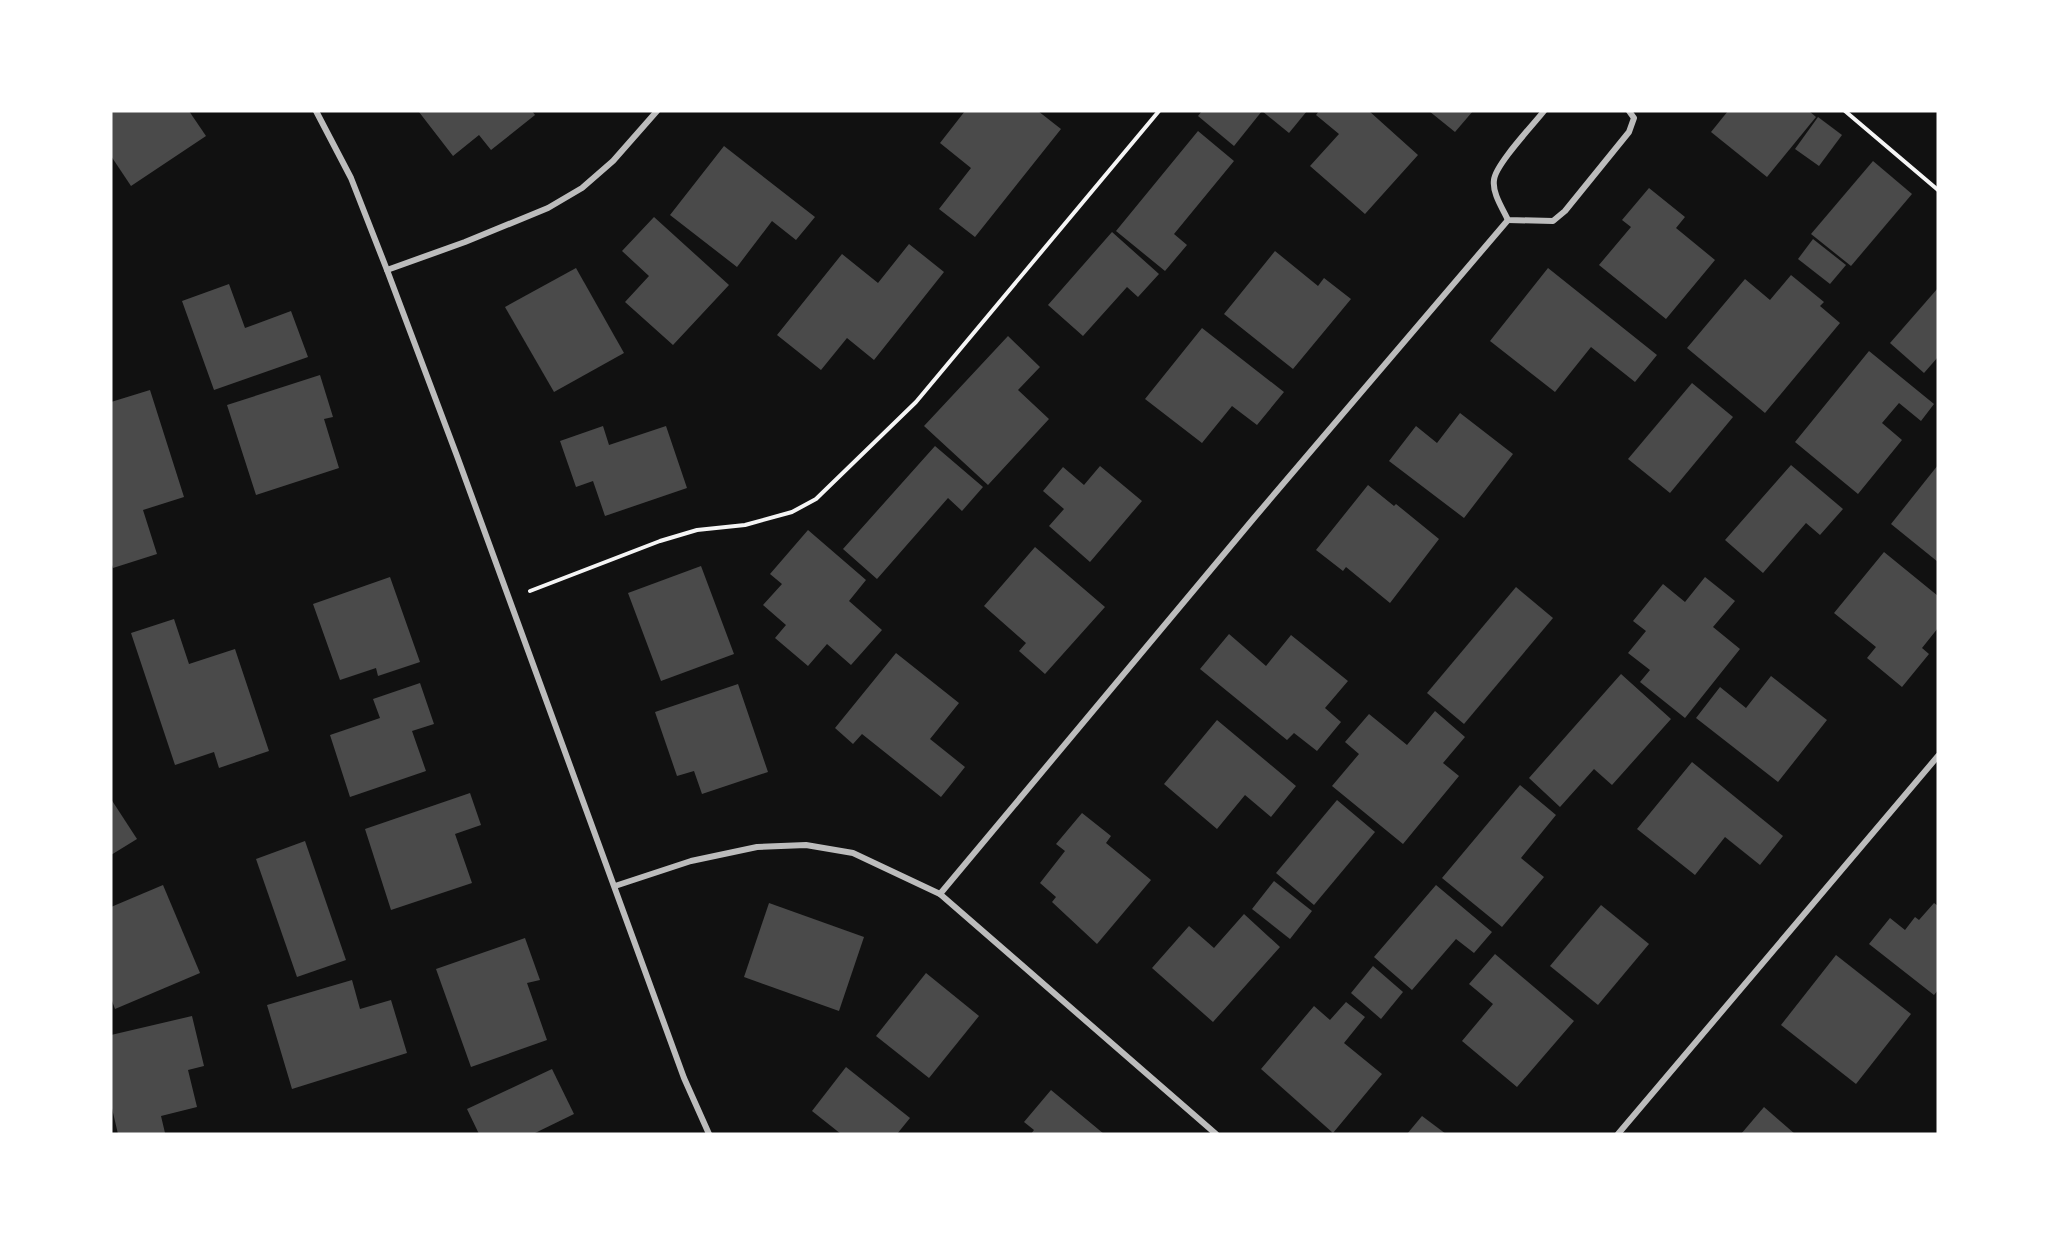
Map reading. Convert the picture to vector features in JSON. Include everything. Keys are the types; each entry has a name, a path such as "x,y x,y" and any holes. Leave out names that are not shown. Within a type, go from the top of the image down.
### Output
{"street":[{"path":"316,111 351,178 387,270 510,599 684,1078 709,1134"},
{"path":"387,270 465,242 548,208 582,188 613,161 657,111"},
{"path":"1508,220 1494,188 1493,179 1544,111"},
{"path":"1508,220 1553,221 1565,211 1629,132 1634,118 1629,111"},
{"path":"940,894 1254,518 1508,220"},
{"path":"1618,1134 1938,756"},
{"path":"615,886 691,861 757,848 806,845 853,852 940,894 1216,1134"}],"path":[{"path":"510,599 660,541 698,530 745,525 792,512 816,499 916,402 1159,111"},
{"path":"1845,111 1938,190"}],"building":[{"path":"111,111 189,111 206,136 131,186 111,156"},
{"path":"420,111 532,111 535,115 491,150 479,135 453,156"},
{"path":"965,111 1038,111 1061,129 975,237 939,209 971,168 940,143"},
{"path":"1202,111 1262,111 1234,146 1198,116"},
{"path":"1262,111 1307,111 1289,133"},
{"path":"1319,111 1369,111 1418,155 1365,214 1310,166 1339,134 1316,115"},
{"path":"1429,111 1473,111 1455,132"},
{"path":"1728,111 1809,111 1816,117 1767,177 1711,132"},
{"path":"1818,117 1842,135 1819,166 1795,149"},
{"path":"1198,131 1234,161 1174,234 1187,245 1165,271 1116,231"},
{"path":"724,146 815,217 796,240 772,221 737,267 670,215"},
{"path":"1873,161 1912,194 1851,266 1811,234"},
{"path":"1649,188 1685,217 1676,228 1715,260 1666,319 1599,265 1631,227 1622,220"},
{"path":"654,217 729,285 673,345 625,302 649,276 622,251"},
{"path":"1112,232 1159,274 1138,297 1127,287 1083,336 1048,305"},
{"path":"1813,239 1846,265 1830,284 1798,259"},
{"path":"909,244 944,272 874,360 847,338 821,370 777,335 842,254 878,283"},
{"path":"1275,251 1318,286 1324,278 1351,299 1293,369 1224,314"},
{"path":"576,268 624,353 554,392 505,307"},
{"path":"1548,268 1657,355 1635,382 1591,347 1555,392 1490,341"},
{"path":"1791,275 1824,302 1820,306 1840,323 1765,413 1687,348 1745,279 1770,300"},
{"path":"229,284 245,328 291,311 308,357 214,390 182,301"},
{"path":"1938,288 1938,357 1924,373 1890,343"},
{"path":"1202,328 1284,392 1257,425 1232,406 1202,443 1145,399"},
{"path":"1008,336 1040,367 1018,390 1049,419 988,485 924,426"},
{"path":"1869,351 1934,404 1921,421 1899,403 1882,423 1902,440 1858,494 1795,442"},
{"path":"320,375 333,417 324,419 339,468 256,495 227,405"},
{"path":"1692,383 1733,417 1670,493 1628,459"},
{"path":"150,390 184,497 143,510 157,554 113,568 111,562 111,402"},
{"path":"1460,413 1513,454 1464,518 1389,461 1416,426 1437,443"},
{"path":"603,426 609,445 666,426 687,488 605,516 593,481 576,487 560,441"},
{"path":"935,446 983,487 962,511 948,498 877,579 843,549"},
{"path":"1791,465 1843,509 1820,535 1806,523 1763,573 1725,540"},
{"path":"1938,465 1938,562 1891,524"},
{"path":"1100,466 1142,501 1090,562 1049,526 1064,509 1043,491 1063,467 1084,485"},
{"path":"1368,485 1394,506 1396,504 1439,539 1390,603 1346,567 1343,571 1316,550"},
{"path":"808,530 866,580 849,601 882,630 851,665 827,644 808,666 775,638 786,625 763,605 782,584 770,574"},
{"path":"1035,547 1105,607 1045,674 1019,651 1026,643 984,606"},
{"path":"1884,552 1938,596 1938,628 1922,648 1929,654 1902,687 1867,658 1876,647 1834,613"},
{"path":"701,566 734,654 661,681 628,593"},
{"path":"390,577 420,662 378,676 376,668 340,680 313,604"},
{"path":"1705,577 1735,601 1713,627 1740,649 1685,718 1640,682 1650,670 1628,653 1646,631 1633,621 1663,584 1685,602"},
{"path":"1516,587 1553,618 1464,724 1427,693"},
{"path":"174,619 189,664 235,649 269,751 219,768 214,752 175,765 131,633"},
{"path":"1229,634 1266,666 1291,635 1348,681 1325,708 1341,722 1317,751 1294,733 1287,740 1200,669"},
{"path":"896,653 959,703 930,739 965,767 941,797 862,734 853,744 835,728"},
{"path":"1621,674 1671,719 1612,785 1594,769 1560,807 1529,778"},
{"path":"1771,676 1827,720 1778,782 1696,718 1720,687 1746,708"},
{"path":"420,683 434,724 412,731 426,771 350,797 330,735 380,718 373,699"},
{"path":"738,684 768,772 702,794 694,771 677,776 655,712"},
{"path":"1435,711 1465,737 1443,763 1459,776 1403,844 1332,786 1359,754 1345,742 1369,714 1407,745"},
{"path":"1217,720 1296,786 1271,817 1245,795 1217,829 1164,784"},
{"path":"1692,762 1783,836 1760,865 1725,837 1695,875 1637,829"},
{"path":"1520,785 1556,815 1521,858 1544,877 1502,927 1442,878"},
{"path":"470,793 481,825 455,834 472,883 391,910 365,829"},
{"path":"111,799 137,839 111,855"},
{"path":"1337,800 1375,832 1314,905 1276,873"},
{"path":"1082,813 1111,836 1106,843 1151,880 1097,944 1052,902 1056,897 1040,883 1065,851 1056,844"},
{"path":"305,841 346,960 297,977 256,859"},
{"path":"1274,881 1312,911 1290,939 1252,909"},
{"path":"163,885 200,973 115,1009 111,998 111,907"},
{"path":"1436,885 1492,932 1474,953 1456,939 1412,990 1374,957"},
{"path":"769,903 864,937 839,1011 744,977"},
{"path":"1934,903 1938,906 1938,990 1934,995 1869,944 1890,918 1905,930 1915,917 1919,920"},
{"path":"1601,905 1649,944 1598,1005 1550,966"},
{"path":"1244,914 1280,947 1213,1022 1152,968 1189,926 1214,948"},
{"path":"525,938 540,980 527,983 547,1040 471,1067 436,969"},
{"path":"1495,954 1574,1021 1517,1087 1462,1041 1493,1004 1469,984"},
{"path":"1836,955 1911,1014 1856,1084 1781,1025"},
{"path":"1373,966 1403,992 1381,1019 1351,993"},
{"path":"926,973 979,1016 929,1078 876,1036"},
{"path":"352,980 360,1009 391,1000 407,1053 292,1089 267,1005"},
{"path":"1346,1002 1365,1017 1344,1043 1382,1074 1333,1133 1261,1069 1314,1006 1330,1020"},
{"path":"192,1016 204,1066 188,1070 197,1107 161,1116 165,1133 118,1134 111,1104 111,1035"},
{"path":"846,1067 910,1118 897,1134 841,1134 812,1111"},
{"path":"552,1069 574,1114 533,1134 479,1134 467,1109"},
{"path":"1051,1090 1104,1134 1031,1134 1034,1130 1024,1122"},
{"path":"1764,1107 1795,1134 1741,1134"},
{"path":"1422,1116 1446,1134 1407,1134"}]}
